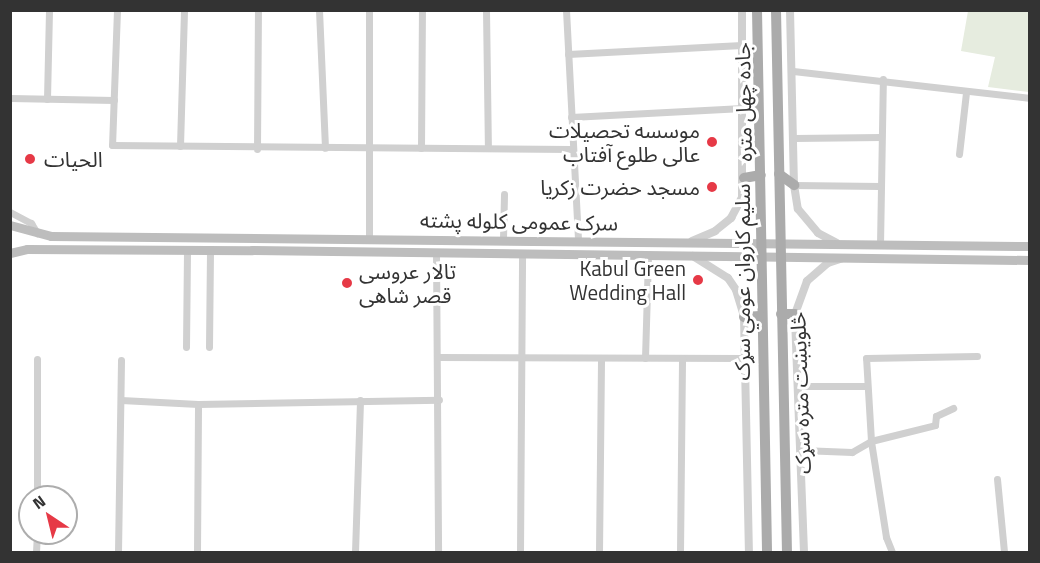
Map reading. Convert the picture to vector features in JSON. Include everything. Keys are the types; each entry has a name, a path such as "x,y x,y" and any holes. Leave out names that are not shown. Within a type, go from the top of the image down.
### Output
{"main road":[{"name":"سلیم کاروان عومي سړک","path":"757,10 760,316 767,552"},
{"path":"776,10 786,552"},
{"path":"779,174 794,185"},
{"path":"744,178 760,175"},
{"name":"سرک عمومی کلوله پشته","path":"10,225 51,236 369,237 1029,246"},
{"name":"سرک عمومی کلوله پشته","path":"10,253 27,249 210,250 780,255 1029,260"},
{"path":"780,315 795,314"},
{"path":"744,317 760,316"}],"street":[{"path":"47,99 49,10"},
{"path":"117,10 112,145 257,149 571,148"},
{"path":"180,146 184,10"},
{"path":"257,149 258,10"},
{"path":"319,10 325,148"},
{"path":"369,10 372,149 369,237"},
{"path":"421,148 422,10"},
{"path":"486,10 488,148"},
{"path":"566,10 571,148 578,240"},
{"name":"جاده چهل متره","path":"692,241 716,231 731,218 742,197 744,178 742,10"},
{"path":"790,10 794,185 798,209 810,226 837,243"},
{"path":"568,54 742,45"},
{"path":"793,71 883,79 966,93 1029,98"},
{"path":"880,244 883,79"},
{"path":"959,154 966,93"},
{"path":"10,98 114,100"},
{"path":"571,117 743,108"},
{"path":"794,138 881,137"},
{"path":"794,185 880,186"},
{"path":"503,240 504,194"},
{"path":"10,212 31,223 37,233"},
{"path":"186,347 187,250"},
{"path":"209,347 210,250"},
{"path":"436,253 439,400 438,552"},
{"path":"520,552 522,254"},
{"path":"690,254 728,278 736,290 744,317 749,552"},
{"path":"645,358 648,255"},
{"name":"څلویښت متره سړک","path":"804,552 795,314 807,281 828,264 844,258"},
{"path":"892,552 886,537 871,441 866,358 977,356"},
{"path":"437,357 745,358"},
{"path":"680,552 682,358"},
{"path":"37,359 37,485"},
{"path":"599,552 601,359"},
{"path":"118,552 121,360"},
{"path":"799,386 867,386"},
{"path":"121,400 198,404 439,400"},
{"path":"355,552 360,400"},
{"path":"197,552 198,404"},
{"path":"801,450 852,452 871,441 935,425 936,416 953,408"},
{"path":"997,479 1004,552"}],"shaded area":[{"path":"968,11 1029,11 1029,92 988,87 995,57 961,51"}],"place":[{"name":"موسسه تحصیلات عالی طلوع آفتاب","path":"712,142"},
{"name":"الحیات","path":"30,159"},
{"name":"مسجد حضرت زکریا","path":"712,187"},
{"name":"Kabul Green Wedding Hall","path":"698,280"},
{"name":"تالار عروسی قصر شاهی","path":"347,283"}]}
